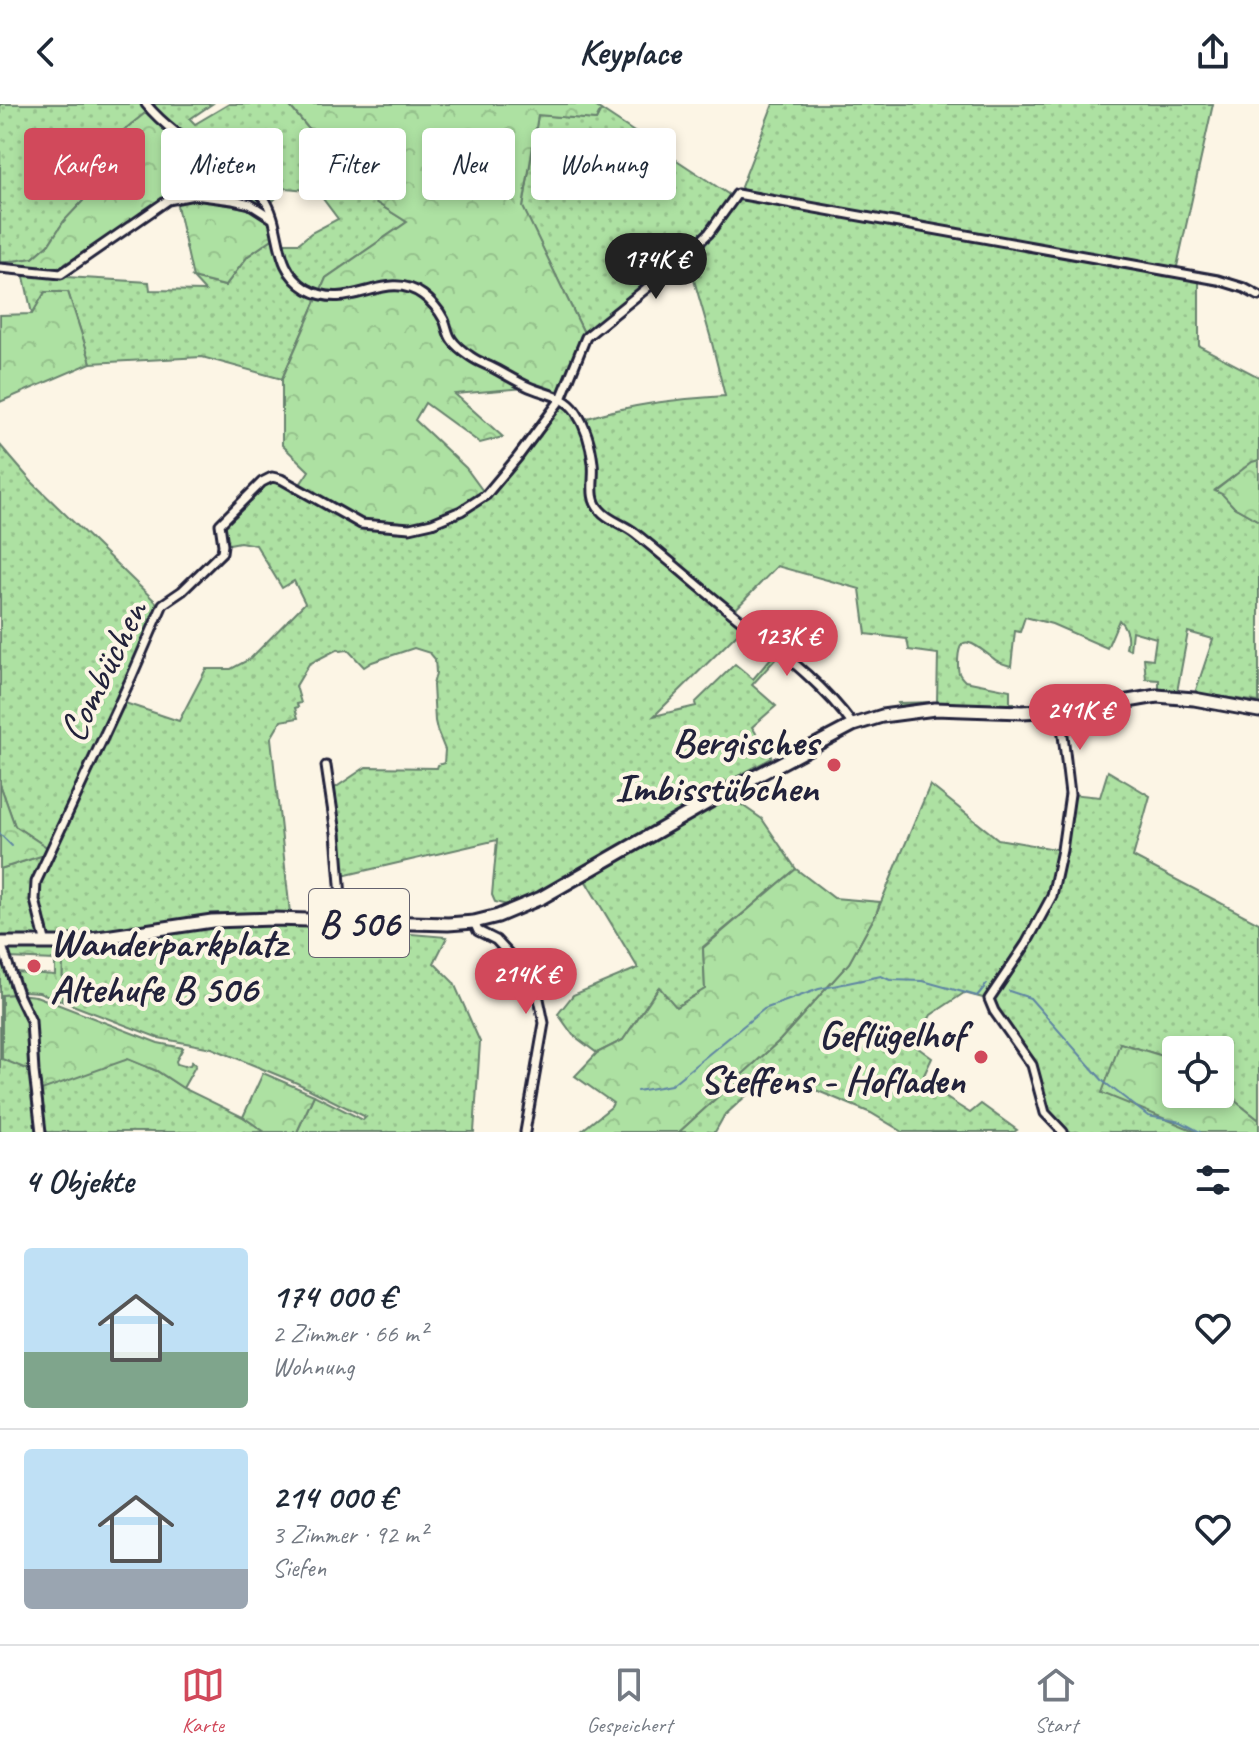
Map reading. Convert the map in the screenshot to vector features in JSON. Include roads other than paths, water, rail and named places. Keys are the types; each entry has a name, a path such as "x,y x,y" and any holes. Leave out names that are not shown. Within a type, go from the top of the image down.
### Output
{"main road":[{"name":"B 506","path":"1,943 46,944 212,921 474,922 498,916 541,898 726,792 853,725 882,716 935,709 1060,710 1157,696 1194,699 1259,711"}],"street":[{"path":"146,104 173,129 256,189 266,200 284,265 294,279 307,289 329,297 351,296 384,286 401,286 422,294 443,316 451,340 470,356 574,407 586,434 594,465 594,500 600,511 633,531 778,649 838,704 853,725"},
{"path":"561,399 586,337 674,266 709,233 737,194 1218,280 1259,296"},
{"path":"0,268 61,274 168,200 194,195 250,204 272,218"},
{"name":"Combüchen","path":"46,944 35,900 36,882 163,604 182,591 222,552 220,524 262,482 272,477 290,483 361,524 410,528 432,523 461,511 486,495 561,399"},
{"path":"1060,710 1070,794 1052,896 1026,944 989,999 1032,1065 1045,1113 1063,1132"},
{"path":"326,766 341,897 333,922"},
{"path":"474,922 478,931 496,940 521,967 538,994 544,1023 525,1132"},
{"path":"1,943 18,994 31,1021 41,1132"}],"waterway":[{"path":"0,834 12,846"},
{"path":"637,1091 671,1085 764,1009 819,989 881,976 890,980 923,981 977,996 987,984"},
{"path":"1009,991 1030,998 1104,1082 1148,1116 1181,1122 1200,1132"}],"place":[{"name":"Bergisches Imbisstübchen","path":"834,765"},
{"name":"Wanderparkplatz Altehufe B 506","path":"34,966"},
{"name":"Geflügelhof Steffens - Hofladen","path":"981,1057"}]}
